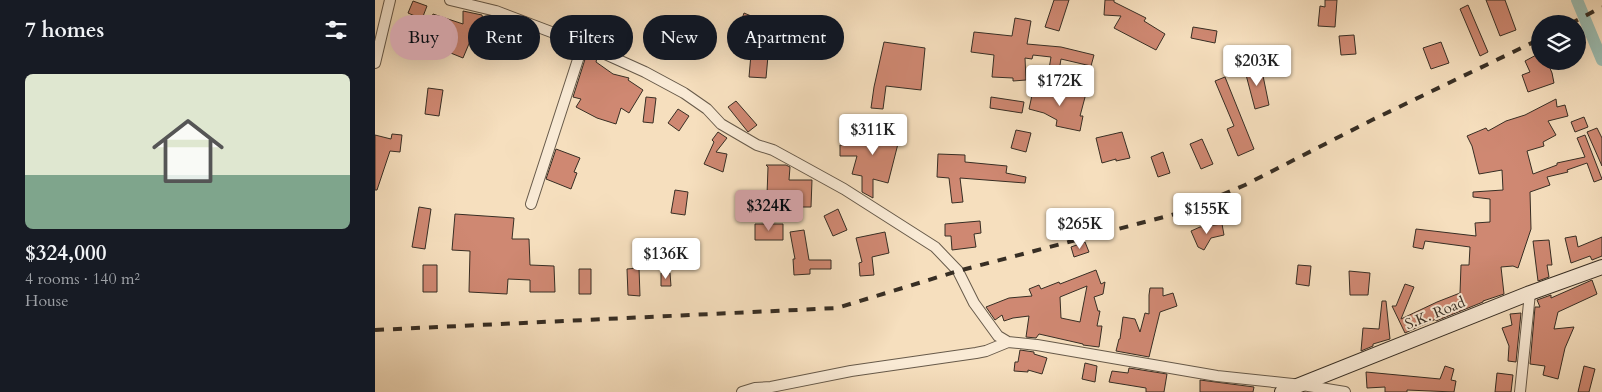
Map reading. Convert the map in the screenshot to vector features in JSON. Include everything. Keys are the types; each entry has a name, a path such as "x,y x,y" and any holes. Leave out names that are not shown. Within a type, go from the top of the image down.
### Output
{"main road":[{"name":"S.K. Road","path":"1282,392 1530,293 1602,267"}],"street":[{"path":"375,63 390,0"},
{"path":"449,0 496,11 550,31"},
{"path":"531,204 578,60"},
{"path":"618,60 684,93 707,109 721,124 757,145 795,162 844,189 935,247 958,271 974,303 998,336 1007,342 1217,376 1302,385 1345,392"},
{"path":"1520,392 1530,293"},
{"path":"741,392 851,370 987,351 1007,342"}],"building":[{"path":"1054,0 1069,0 1059,31 1045,27"},
{"path":"1105,0 1114,0 1114,2 1146,18 1144,21 1165,34 1156,50 1114,28 1121,16 1104,15"},
{"path":"1325,0 1337,0 1335,27 1318,26 1320,6 1325,7"},
{"path":"1486,0 1505,0 1516,30 1500,36"},
{"path":"413,1 427,6 424,15 408,13"},
{"path":"1468,5 1488,52 1480,56 1460,9"},
{"path":"463,11 482,15 468,15 468,46 463,58 458,56 458,22 463,24"},
{"path":"1015,18 1031,21 1027,44 1061,47 1094,55 1091,66 1061,59 1059,71 1049,69 1051,57 1033,55 1032,59 1025,58 1026,80 1013,81 1013,78 992,77 994,55 971,52 974,32 1012,36"},
{"path":"1193,27 1217,31 1215,43 1191,38"},
{"path":"1354,35 1356,54 1341,55 1339,36"},
{"path":"884,42 925,48 921,90 886,86 883,109 871,108 874,87"},
{"path":"1441,42 1449,63 1431,69 1423,48"},
{"path":"1531,58 1531,70 1551,70 1554,83 1528,92 1522,75 1530,72 1525,61"},
{"path":"585,60 596,60 596,62 613,74 629,78 628,80 643,90 629,113 621,108 616,124 597,118 576,107 581,99 573,97"},
{"path":"750,60 768,60 766,78 749,77"},
{"path":"1261,66 1269,105 1255,109 1245,71"},
{"path":"1225,77 1254,149 1238,156 1227,129 1234,126 1215,81"},
{"path":"1034,86 1068,96 1088,86 1080,116 1083,116 1080,131 1056,126 1057,120 1044,113 1029,109"},
{"path":"428,88 443,90 439,116 425,114"},
{"path":"646,97 656,98 653,123 643,122"},
{"path":"991,97 1024,102 1022,113 990,108"},
{"path":"1556,99 1557,107 1565,105 1568,116 1548,121 1556,135 1543,142 1544,146 1527,151 1533,174 1557,165 1557,163 1585,157 1577,138 1585,135 1602,179 1594,182 1587,163 1567,170 1568,172 1547,177 1550,185 1530,192 1531,229 1518,268 1513,266 1501,267 1504,294 1436,321 1436,319 1405,333 1392,306 1396,306 1405,284 1414,287 1401,319 1460,293 1461,265 1469,265 1470,247 1425,241 1423,249 1413,247 1416,229 1476,236 1475,223 1490,222 1490,199 1473,197 1473,192 1503,190 1502,170 1479,174 1472,146 1467,136 1486,128 1488,131"},
{"path":"736,101 757,125 748,132 728,107"},
{"path":"678,109 689,116 679,131 668,123"},
{"path":"1584,117 1588,127 1575,132 1571,122"},
{"path":"864,124 901,132 888,183 873,179 873,198 862,192 862,176 852,174 857,156 840,156 840,145 859,145"},
{"path":"1597,128 1602,138 1602,166 1587,132"},
{"path":"1016,130 1031,133 1026,152 1011,148"},
{"path":"718,132 727,138 716,152 727,154 723,172 704,164 714,142 712,140"},
{"path":"1122,132 1130,158 1102,163 1096,138"},
{"path":"392,134 402,135 400,152 390,151 377,190 375,190 375,135 391,139"},
{"path":"1202,139 1213,164 1201,169 1190,144"},
{"path":"556,149 580,158 574,172 577,173 571,189 546,179"},
{"path":"1163,152 1170,173 1158,177 1151,157"},
{"path":"938,154 965,155 965,162 1007,166 1006,173 1026,177 1025,183 960,178 963,202 952,203 949,178 937,177"},
{"path":"766,165 786,165 790,167 789,180 812,180 811,207 799,207 799,195 767,195 768,167"},
{"path":"675,190 688,192 685,215 671,213"},
{"path":"419,207 431,209 425,249 412,247"},
{"path":"838,209 847,230 833,236 824,216"},
{"path":"455,214 514,218 512,239 529,239 530,265 554,266 555,292 530,292 530,280 508,279 507,294 469,292 470,251 452,250"},
{"path":"980,221 981,233 974,234 976,247 952,250 951,236 945,236 945,224"},
{"path":"755,224 783,224 783,240 755,240"},
{"path":"1222,224 1224,235 1211,238 1204,250 1198,247 1191,231 1200,227"},
{"path":"804,230 809,260 831,260 831,269 810,269 810,274 794,275 793,259 795,259 790,232"},
{"path":"885,232 889,253 872,257 874,275 860,276 859,263 862,262 856,238"},
{"path":"1576,236 1578,247 1602,237 1602,256 1592,260 1590,256 1571,263 1565,238"},
{"path":"1549,240 1552,265 1547,265 1549,277 1538,281 1533,241"},
{"path":"1085,242 1089,252 1074,257 1071,247"},
{"path":"423,265 437,265 437,292 423,292"},
{"path":"1298,265 1311,266 1309,286 1296,284"},
{"path":"639,268 640,296 628,295 627,269"},
{"path":"579,269 591,269 591,294 579,294"},
{"path":"1096,270 1101,284 1105,282 1103,294 1094,297 1098,311 1100,311 1097,326 1102,326 1099,347 1039,334 1036,338 1026,337 1029,316 1004,321 1002,315 995,320 986,307 1009,298 1032,296 1029,289 1039,285 1041,289 1059,282 1060,284","holes":["1087,286 1080,322 1061,318 1060,297"]},
{"path":"1349,271 1370,273 1368,295 1350,295"},
{"path":"661,273 670,273 671,286 661,286"},
{"path":"1592,280 1597,294 1558,312 1554,329 1574,327 1565,348 1558,379 1543,375 1545,366 1530,364 1535,307 1540,307 1537,300 1551,295 1551,298"},
{"path":"1150,288 1163,288 1163,296 1173,293 1177,306 1160,312 1149,357 1116,351 1123,317 1135,319 1140,332 1145,313 1149,314"},
{"path":"1382,301 1386,301 1390,339 1373,344 1373,346 1361,351 1363,328 1379,329"},
{"path":"1521,313 1516,362 1508,361 1509,346 1502,328 1512,325 1510,314"},
{"path":"1020,350 1034,352 1034,354 1047,358 1042,374 1028,370 1028,372 1014,371 1015,362 1018,362"},
{"path":"1085,363 1097,366 1095,382 1082,379"},
{"path":"1445,366 1454,369 1451,380 1456,381 1454,392 1407,390 1407,392 1385,392 1385,387 1367,388 1366,372 1440,379"},
{"path":"1584,366 1595,369 1589,392 1578,392"},
{"path":"1129,368 1167,374 1164,392 1146,392 1146,388 1109,382 1112,371 1128,373"},
{"path":"1497,373 1513,375 1511,392 1495,392"},
{"path":"1200,380 1254,387 1253,392 1200,392"}],"waterway":[{"path":"1577,0 1602,60"}],"railway":[{"path":"1586,16 1602,7"},
{"path":"375,330 837,308 958,271 1179,213 1245,185 1372,120 1531,43"}]}
